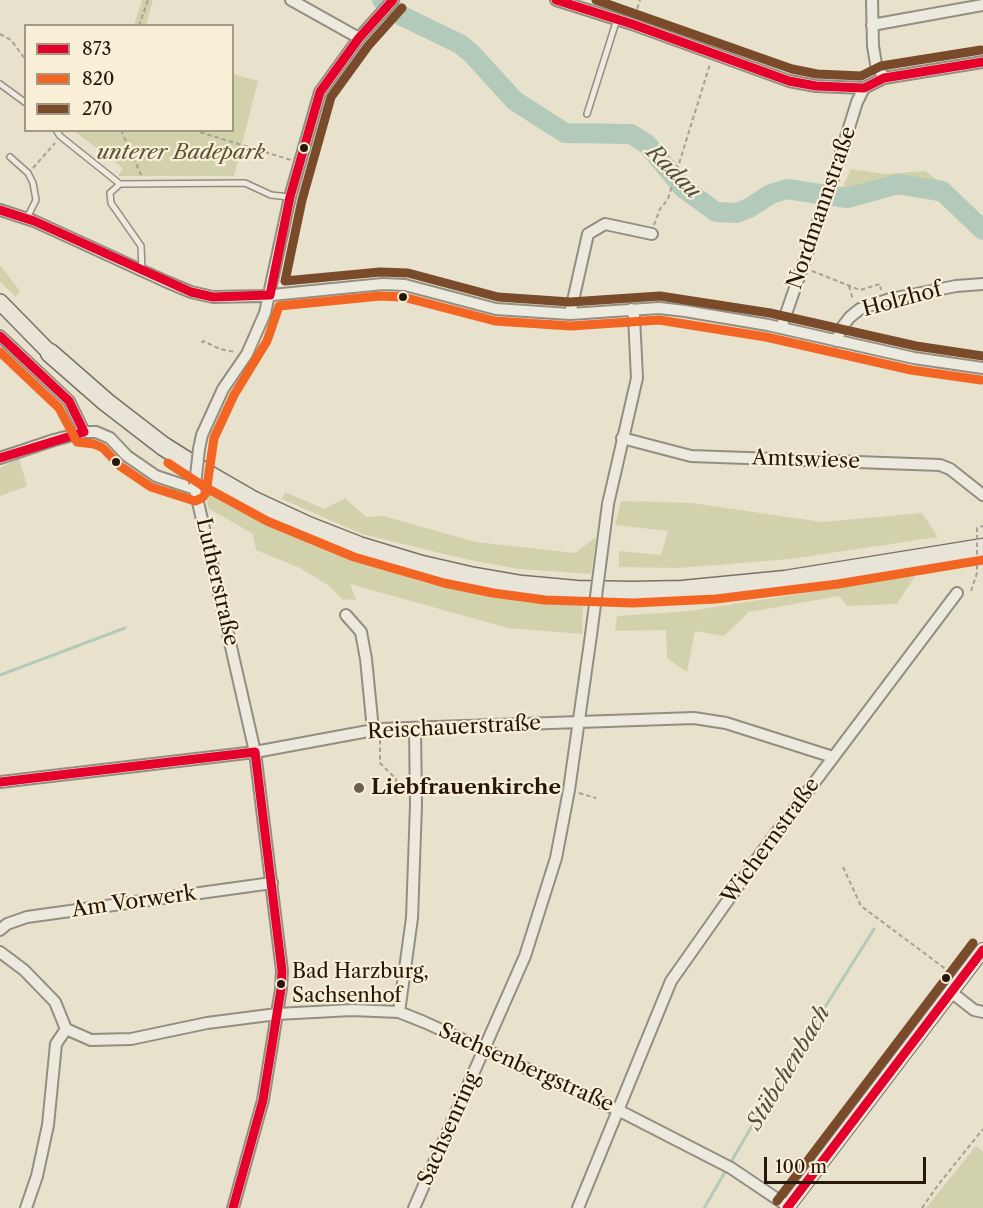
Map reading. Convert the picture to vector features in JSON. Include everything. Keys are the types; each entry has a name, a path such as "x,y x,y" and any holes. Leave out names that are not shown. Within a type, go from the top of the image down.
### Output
{"highway":[{"path":"50,353 106,402 155,440 255,501 308,526 368,549 470,576 522,585 577,590 682,590 785,580 983,548"}],"main road":[{"path":"0,302 50,353"},
{"path":"788,1207 983,950"}],"street":[{"path":"291,0 359,38"},
{"path":"556,0 632,24 789,81 816,86 864,88 884,78 983,62"},
{"path":"872,0 876,64 884,78"},
{"name":"Lutherstraße","path":"233,1208 263,1100 278,1014 282,971 255,752 195,487 199,449 202,435 223,390 246,354 266,314 290,197 320,93 359,38 390,3"},
{"path":"872,25 983,5"},
{"name":"Nordmannstraße","path":"781,328 824,207 857,102 864,88"},
{"path":"0,210 27,218 191,292 213,297 270,295 380,284 405,285 496,309 570,314 659,308 685,310 781,328 914,358 983,368"},
{"path":"570,314 588,234 605,225 652,234"},
{"name":"Holzhof","path":"836,341 843,326 856,312 884,301 956,286 983,284"},
{"name":"Sachsenring","path":"414,1208 525,956 556,858 569,790 608,504 637,378 634,316 631,309"},
{"path":"0,336 69,401 84,432"},
{"path":"0,458 54,440 84,432 96,432 110,438 127,456 156,476 195,487"},
{"name":"Amtswiese","path":"622,438 691,456 940,465 950,469 983,495"},
{"name":"Wichernstraße","path":"618,1110 670,981 833,757 957,593"},
{"path":"346,615 361,632 376,729"},
{"name":"Reischauerstraße","path":"0,782 255,752 376,729 694,718 726,723 833,757"},
{"path":"399,1012 412,918 416,805 415,728"},
{"name":"Am Vorwerk","path":"0,930 7,924 27,917 272,884"},
{"path":"0,952 24,970 55,1002 66,1029 56,1044 48,1125 37,1176 26,1208"},
{"path":"951,992 974,1010 983,1012"},
{"name":"Sachsenbergstraße","path":"66,1029 92,1040 131,1039 207,1023 278,1014 352,1010 399,1012 618,1110 729,1166 788,1207"},
{"path":"578,1208 618,1110"}],"lane":[{"path":"587,114 617,19"},
{"path":"0,84 24,102"},
{"path":"57,132 120,184 245,183 271,195 290,197"},
{"path":"10,157 28,173 33,183 36,200 27,218"},
{"path":"120,184 111,193 111,203 141,246 142,270"}],"path":[{"path":"140,24 148,0"},
{"path":"632,24 640,0"},
{"path":"0,34 11,40 24,57"},
{"path":"652,234 660,209 668,199 680,164 714,53"},
{"path":"122,132 145,183"},
{"path":"200,132 299,162"},
{"path":"28,173 60,136"},
{"path":"802,267 860,290 880,284 884,301"},
{"path":"849,286 856,312"},
{"path":"202,343 202,341 220,349 246,354"},
{"path":"971,591 977,573 977,528 983,526"},
{"path":"376,729 380,763 396,779 396,796"},
{"path":"569,790 596,798"},
{"path":"843,867 861,906 960,980"},
{"path":"922,1208 983,1129"}],"green space":[{"path":"142,0 153,0 146,24 134,24"},
{"name":"unterer Badepark","path":"234,74 258,81 234,176 118,176 123,168 75,132 234,132"},
{"path":"851,169 885,174 925,171 962,197 983,224 983,237 959,213 943,202 894,194 849,202 837,200"},
{"path":"0,265 20,291 16,297 0,282"},
{"path":"19,458 27,486 0,496 0,468"},
{"path":"206,492 299,536 426,583 583,605 582,634 508,628 350,584 356,600 342,599 328,585 300,568 256,550 253,534 208,508"},
{"path":"285,492 324,509 345,498 366,517 383,516 476,542 575,553 596,537 591,574 519,569 465,559 362,534 282,499"},
{"path":"621,501 692,503 822,522 922,513 938,537 790,559 679,568 619,567 619,551 661,555 668,531 615,525"},
{"path":"915,576 897,604 847,606 839,596 749,612 724,636 695,631 687,672 667,658 666,630 615,631 617,616 689,611"},
{"path":"976,1146 983,1152 983,1208 926,1208"}],"waterway":[{"name":"Radau","path":"382,0 402,16 460,44 515,101 565,133 631,134 647,144 683,188 716,212 737,213 771,194 787,189 847,198 898,184 942,191 983,230"},
{"path":"0,675 125,628"},
{"name":"Stübchenbach","path":"704,1208 773,1090 874,929"}],"transit line":[{"name":"873","path":"0,210 34,221 191,292 213,297 270,295 290,197 320,92 359,38 393,0"},
{"name":"873","path":"556,0 632,24 789,81 816,86 864,88 884,78 983,62"},
{"name":"270","path":"596,0 792,69 817,74 861,76 881,66 981,50"},
{"name":"270","path":"402,8 368,46 331,97 302,200 285,281 380,272 408,273 498,297 570,302 660,296 770,313 916,346 983,356"},
{"name":"820","path":"0,352 59,408 77,442 94,444 103,448 120,466 151,487 195,501 206,493 214,438 234,395 267,341 279,306 380,296 403,297 495,321 571,326 659,320 766,337 911,370 981,380"},
{"name":"873","path":"0,336 69,401 84,432 0,458"},
{"name":"820","path":"168,463 203,486 267,521 354,557 444,583 545,600 633,603 716,599 838,584 983,560"},
{"name":"873","path":"0,782 255,752 282,971 263,1100 233,1208"},
{"name":"270","path":"777,1201 973,943"},
{"name":"873","path":"787,1208 983,950"}],"place":[{"name":"Liebfrauenkirche","path":"359,788"},
{"name":"Bad Harzburg, Sachsenhof","path":"281,984"}]}
